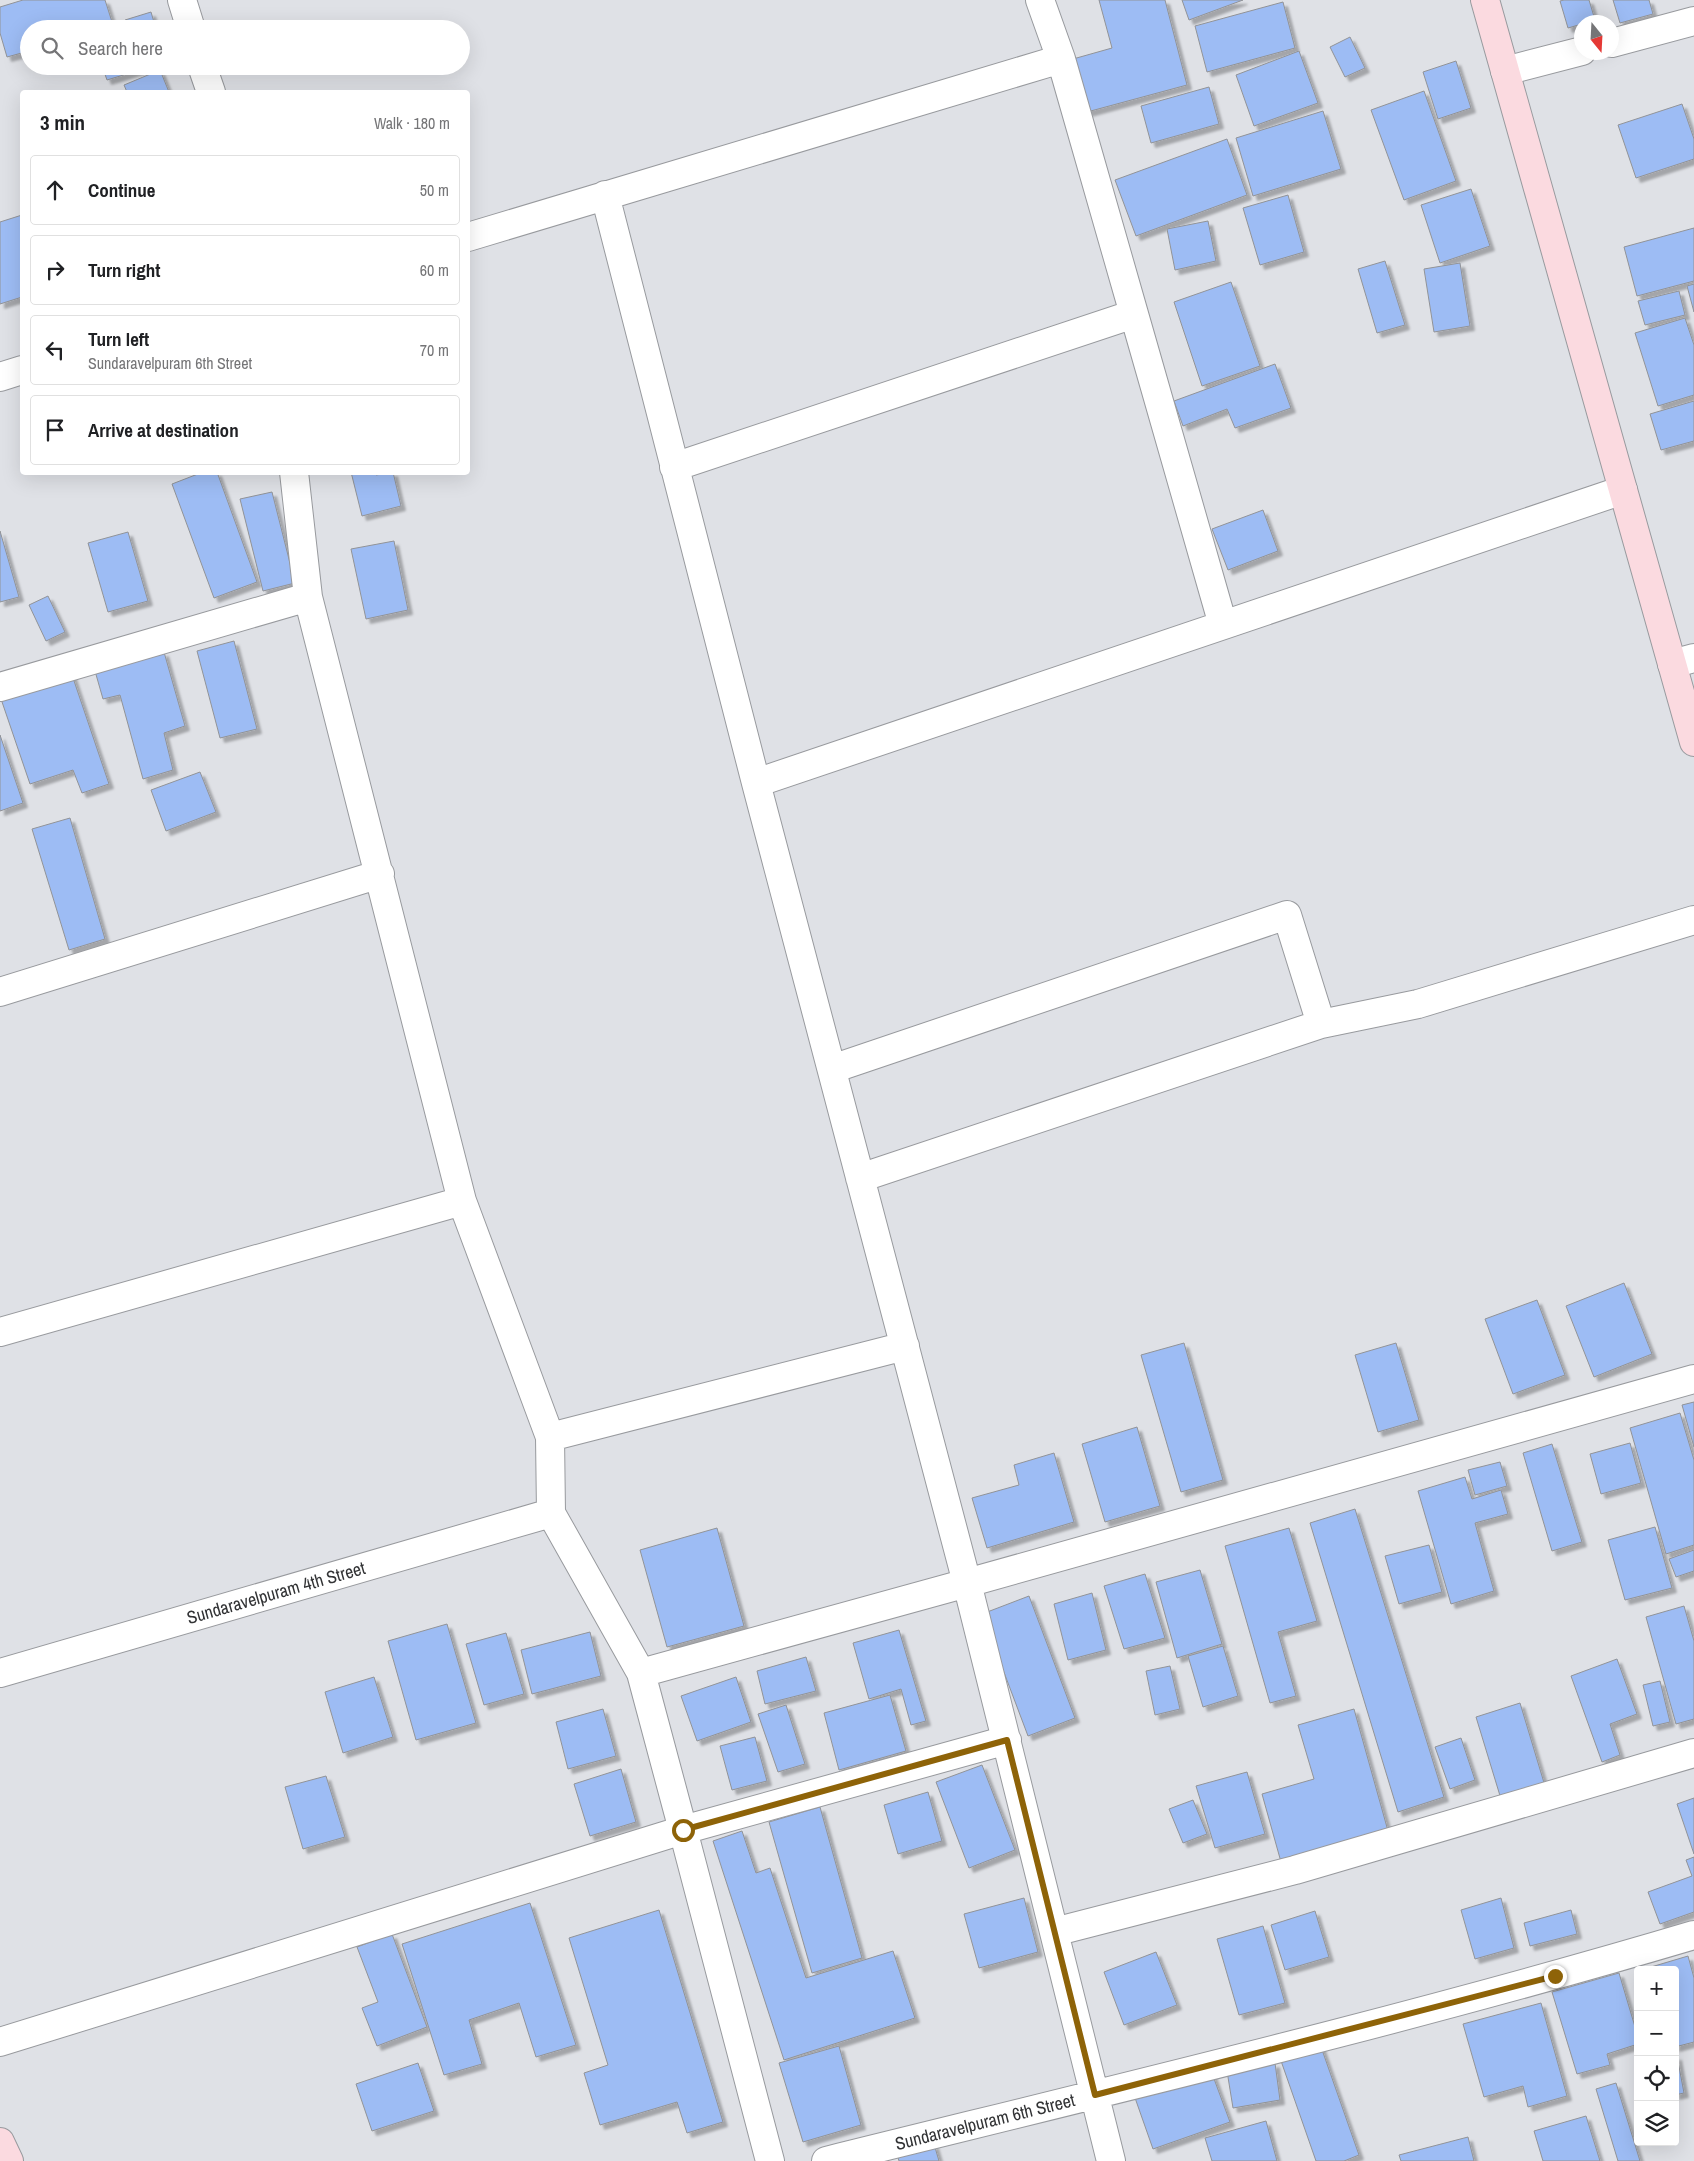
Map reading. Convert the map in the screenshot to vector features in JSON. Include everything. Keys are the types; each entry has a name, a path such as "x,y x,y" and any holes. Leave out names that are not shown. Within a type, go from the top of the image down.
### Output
{"street":[{"path":"182,0 188,20"},
{"path":"1040,0 1061,59 1223,625"},
{"path":"1485,0 1623,490 1683,661 1694,742"},
{"path":"1619,41 1694,22"},
{"path":"1505,71 1574,53"},
{"path":"470,236 1061,59"},
{"path":"205,75 209,90"},
{"path":"605,195 756,783 967,1582 1111,2161"},
{"path":"674,467 1134,314"},
{"path":"0,377 20,371"},
{"path":"294,475 308,597 462,1201 550,1437 551,1514 641,1672 770,2161"},
{"path":"756,783 1623,490"},
{"path":"0,687 308,597"},
{"path":"0,992 380,874"},
{"path":"832,1069 1287,915 1321,1024"},
{"path":"860,1178 1321,1024 1418,1004 1694,920"},
{"path":"0,1332 462,1201"},
{"path":"550,1437 905,1346"},
{"path":"641,1672 1694,1379"},
{"name":"Sundaravelpuram 4th Street","path":"0,1673 551,1514"},
{"path":"0,2042 683,1830 1007,1740"},
{"path":"1054,1932 1295,1870 1694,1753"},
{"name":"Sundaravelpuram 6th Street","path":"826,2161 1095,2095 1555,1976 1694,1935"},
{"path":"0,2142 9,2161"}],"building":[{"path":"23,0 105,0 111,20 20,20 20,53 7,57 0,33 0,7"},
{"path":"1099,0 1165,0 1187,85 1087,112 1073,59 1112,48"},
{"path":"1182,0 1243,0 1189,20"},
{"path":"1589,0 1594,15 1574,15 1574,26 1568,28 1560,1"},
{"path":"1613,0 1649,0 1653,14 1620,23"},
{"path":"1283,2 1295,48 1207,72 1195,26"},
{"path":"151,12 153,20 125,20"},
{"path":"1350,37 1365,68 1345,77 1330,47"},
{"path":"1299,51 1318,103 1254,126 1236,75"},
{"path":"1456,61 1471,108 1438,119 1423,72"},
{"path":"105,75 123,75 107,80"},
{"path":"148,75 162,75 168,90 126,90 124,85"},
{"path":"1209,87 1219,124 1151,143 1141,106"},
{"path":"1424,91 1456,181 1404,200 1371,110"},
{"path":"1682,104 1694,139 1694,159 1636,178 1618,125"},
{"path":"1323,111 1341,169 1253,196 1236,138"},
{"path":"1227,139 1247,195 1136,236 1115,180"},
{"path":"1471,189 1490,246 1440,263 1421,205"},
{"path":"1288,195 1304,252 1260,265 1243,208"},
{"path":"20,216 20,298 0,304 0,222"},
{"path":"1208,221 1216,261 1175,270 1167,229"},
{"path":"1694,228 1694,281 1637,296 1624,247"},
{"path":"1385,261 1405,325 1377,333 1358,269"},
{"path":"1460,263 1470,326 1434,332 1424,269"},
{"path":"1231,282 1260,366 1202,386 1174,302"},
{"path":"1694,284 1694,312 1687,286"},
{"path":"1679,291 1685,315 1645,325 1638,301"},
{"path":"1685,318 1694,345 1694,395 1658,406 1635,333"},
{"path":"1275,364 1291,408 1235,428 1227,409 1183,426 1174,401"},
{"path":"1694,401 1694,441 1661,450 1650,414"},
{"path":"195,475 218,475 257,582 214,598 172,484"},
{"path":"352,475 394,475 401,506 362,516"},
{"path":"272,492 295,583 263,591 240,499"},
{"path":"1263,510 1278,551 1228,570 1212,529"},
{"path":"0,531 19,597 0,602"},
{"path":"128,532 148,601 108,612 88,543"},
{"path":"394,541 408,610 366,619 351,549"},
{"path":"48,596 65,632 46,641 29,605"},
{"path":"234,641 257,729 220,738 197,651"},
{"path":"164,652 185,726 164,733 173,770 143,779 120,695 103,699 95,671"},
{"path":"71,672 109,784 82,793 73,770 30,784 0,696"},
{"path":"0,735 23,803 0,811"},
{"path":"200,772 216,812 166,831 151,790"},
{"path":"70,818 105,939 69,950 32,829"},
{"path":"1624,1283 1652,1354 1594,1377 1566,1306"},
{"path":"1537,1300 1565,1375 1513,1394 1485,1319"},
{"path":"1184,1343 1223,1480 1181,1492 1141,1355"},
{"path":"1396,1343 1419,1420 1378,1432 1355,1355"},
{"path":"1694,1402 1694,1447 1682,1405"},
{"path":"1680,1413 1694,1460 1694,1545 1666,1554 1630,1428"},
{"path":"1137,1427 1160,1506 1105,1522 1082,1444"},
{"path":"1630,1443 1641,1483 1601,1494 1590,1454"},
{"path":"1552,1444 1582,1542 1552,1551 1523,1453"},
{"path":"1054,1453 1074,1522 987,1548 972,1498 1019,1485 1014,1465"},
{"path":"1500,1462 1507,1486 1475,1495 1468,1470"},
{"path":"1465,1477 1472,1499 1501,1490 1508,1514 1475,1523 1494,1591 1451,1604 1418,1491"},
{"path":"1355,1509 1444,1797 1398,1812 1310,1523"},
{"path":"1655,1527 1672,1588 1625,1600 1608,1540"},
{"path":"717,1528 744,1626 667,1647 640,1550"},
{"path":"1289,1528 1317,1621 1278,1632 1296,1696 1270,1703 1225,1546"},
{"path":"1429,1545 1442,1592 1399,1604 1385,1556"},
{"path":"1694,1550 1694,1571 1676,1577 1669,1559"},
{"path":"1200,1570 1222,1644 1177,1658 1156,1582"},
{"path":"1145,1574 1165,1638 1124,1649 1104,1586"},
{"path":"1092,1593 1106,1650 1068,1660 1054,1604"},
{"path":"1029,1596 1075,1718 1028,1736 982,1614"},
{"path":"1684,1606 1694,1641 1694,1719 1676,1724 1646,1617"},
{"path":"447,1624 476,1723 416,1740 388,1641"},
{"path":"899,1630 926,1721 911,1725 901,1689 869,1699 853,1643"},
{"path":"590,1632 601,1676 532,1694 521,1650"},
{"path":"506,1633 524,1694 484,1705 466,1644"},
{"path":"1223,1646 1238,1696 1203,1707 1188,1656"},
{"path":"806,1657 816,1691 765,1704 757,1671"},
{"path":"1617,1659 1637,1714 1610,1724 1620,1755 1602,1762 1571,1676"},
{"path":"1170,1666 1180,1709 1155,1715 1146,1671"},
{"path":"374,1677 393,1737 343,1753 325,1692"},
{"path":"736,1677 751,1722 697,1741 681,1696"},
{"path":"1660,1681 1670,1722 1653,1726 1643,1685"},
{"path":"890,1695 906,1751 839,1770 824,1713"},
{"path":"1520,1703 1545,1786 1501,1799 1476,1717"},
{"path":"786,1705 805,1764 778,1772 758,1714"},
{"path":"603,1709 616,1756 568,1769 556,1722"},
{"path":"1354,1709 1388,1831 1281,1862 1262,1794 1314,1779 1298,1725"},
{"path":"755,1737 767,1781 732,1790 720,1746"},
{"path":"1461,1738 1475,1780 1450,1789 1435,1747"},
{"path":"982,1765 1015,1850 969,1868 936,1782"},
{"path":"621,1769 636,1822 590,1836 574,1784"},
{"path":"1247,1772 1265,1834 1215,1848 1196,1786"},
{"path":"326,1776 345,1837 303,1849 285,1787"},
{"path":"928,1792 942,1841 898,1854 884,1805"},
{"path":"1694,1798 1694,1854 1677,1804"},
{"path":"1193,1800 1207,1834 1183,1843 1169,1809"},
{"path":"820,1807 862,1958 812,1973 769,1822"},
{"path":"742,1831 756,1873 770,1868 806,1978 893,1951 915,2018 784,2060 713,1841"},
{"path":"1694,1857 1694,1912 1660,1924 1648,1892 1692,1876 1686,1860"},
{"path":"1024,1898 1038,1952 979,1968 964,1914"},
{"path":"1501,1898 1514,1948 1475,1959 1461,1910"},
{"path":"530,1903 576,2045 536,2057 519,2003 469,2020 482,2064 444,2075 402,1944"},
{"path":"659,1910 723,2122 687,2133 677,2102 600,2125 584,2073 608,2065 569,1938"},
{"path":"1571,1910 1577,1934 1530,1946 1524,1923"},
{"path":"1315,1911 1329,1957 1285,1970 1271,1925"},
{"path":"1263,1926 1285,2003 1239,2015 1217,1939"},
{"path":"392,1934 427,2027 377,2046 362,2008 378,2002 357,1947"},
{"path":"1156,1952 1177,2005 1124,2025 1104,1972"},
{"path":"1688,1956 1694,1978 1694,2042 1679,2046 1679,1966 1654,1966"},
{"path":"1619,1973 1634,2024 1634,2045 1607,2054 1610,2065 1577,2074 1552,1992"},
{"path":"1541,2003 1567,2096 1528,2107 1523,2086 1484,2097 1463,2024"},
{"path":"1320,2044 1359,2155 1344,2161 1316,2161 1280,2058"},
{"path":"839,2046 861,2125 803,2142 779,2063"},
{"path":"418,2063 434,2111 372,2131 356,2084"},
{"path":"1275,2063 1280,2100 1233,2108 1227,2071"},
{"path":"1679,2067 1684,2093 1679,2094"},
{"path":"1210,2068 1230,2122 1153,2149 1134,2095"},
{"path":"1616,2083 1640,2161 1618,2161 1596,2089"},
{"path":"1586,2116 1600,2161 1543,2161 1534,2131"},
{"path":"1266,2121 1277,2161 1212,2161 1205,2138"},
{"path":"1468,2137 1474,2161 1401,2161 1399,2155"},
{"path":"934,2144 939,2161 899,2161 897,2154"}],"route":[{"path":"683,1830 1007,1740 1095,2095 1555,1976"}]}
